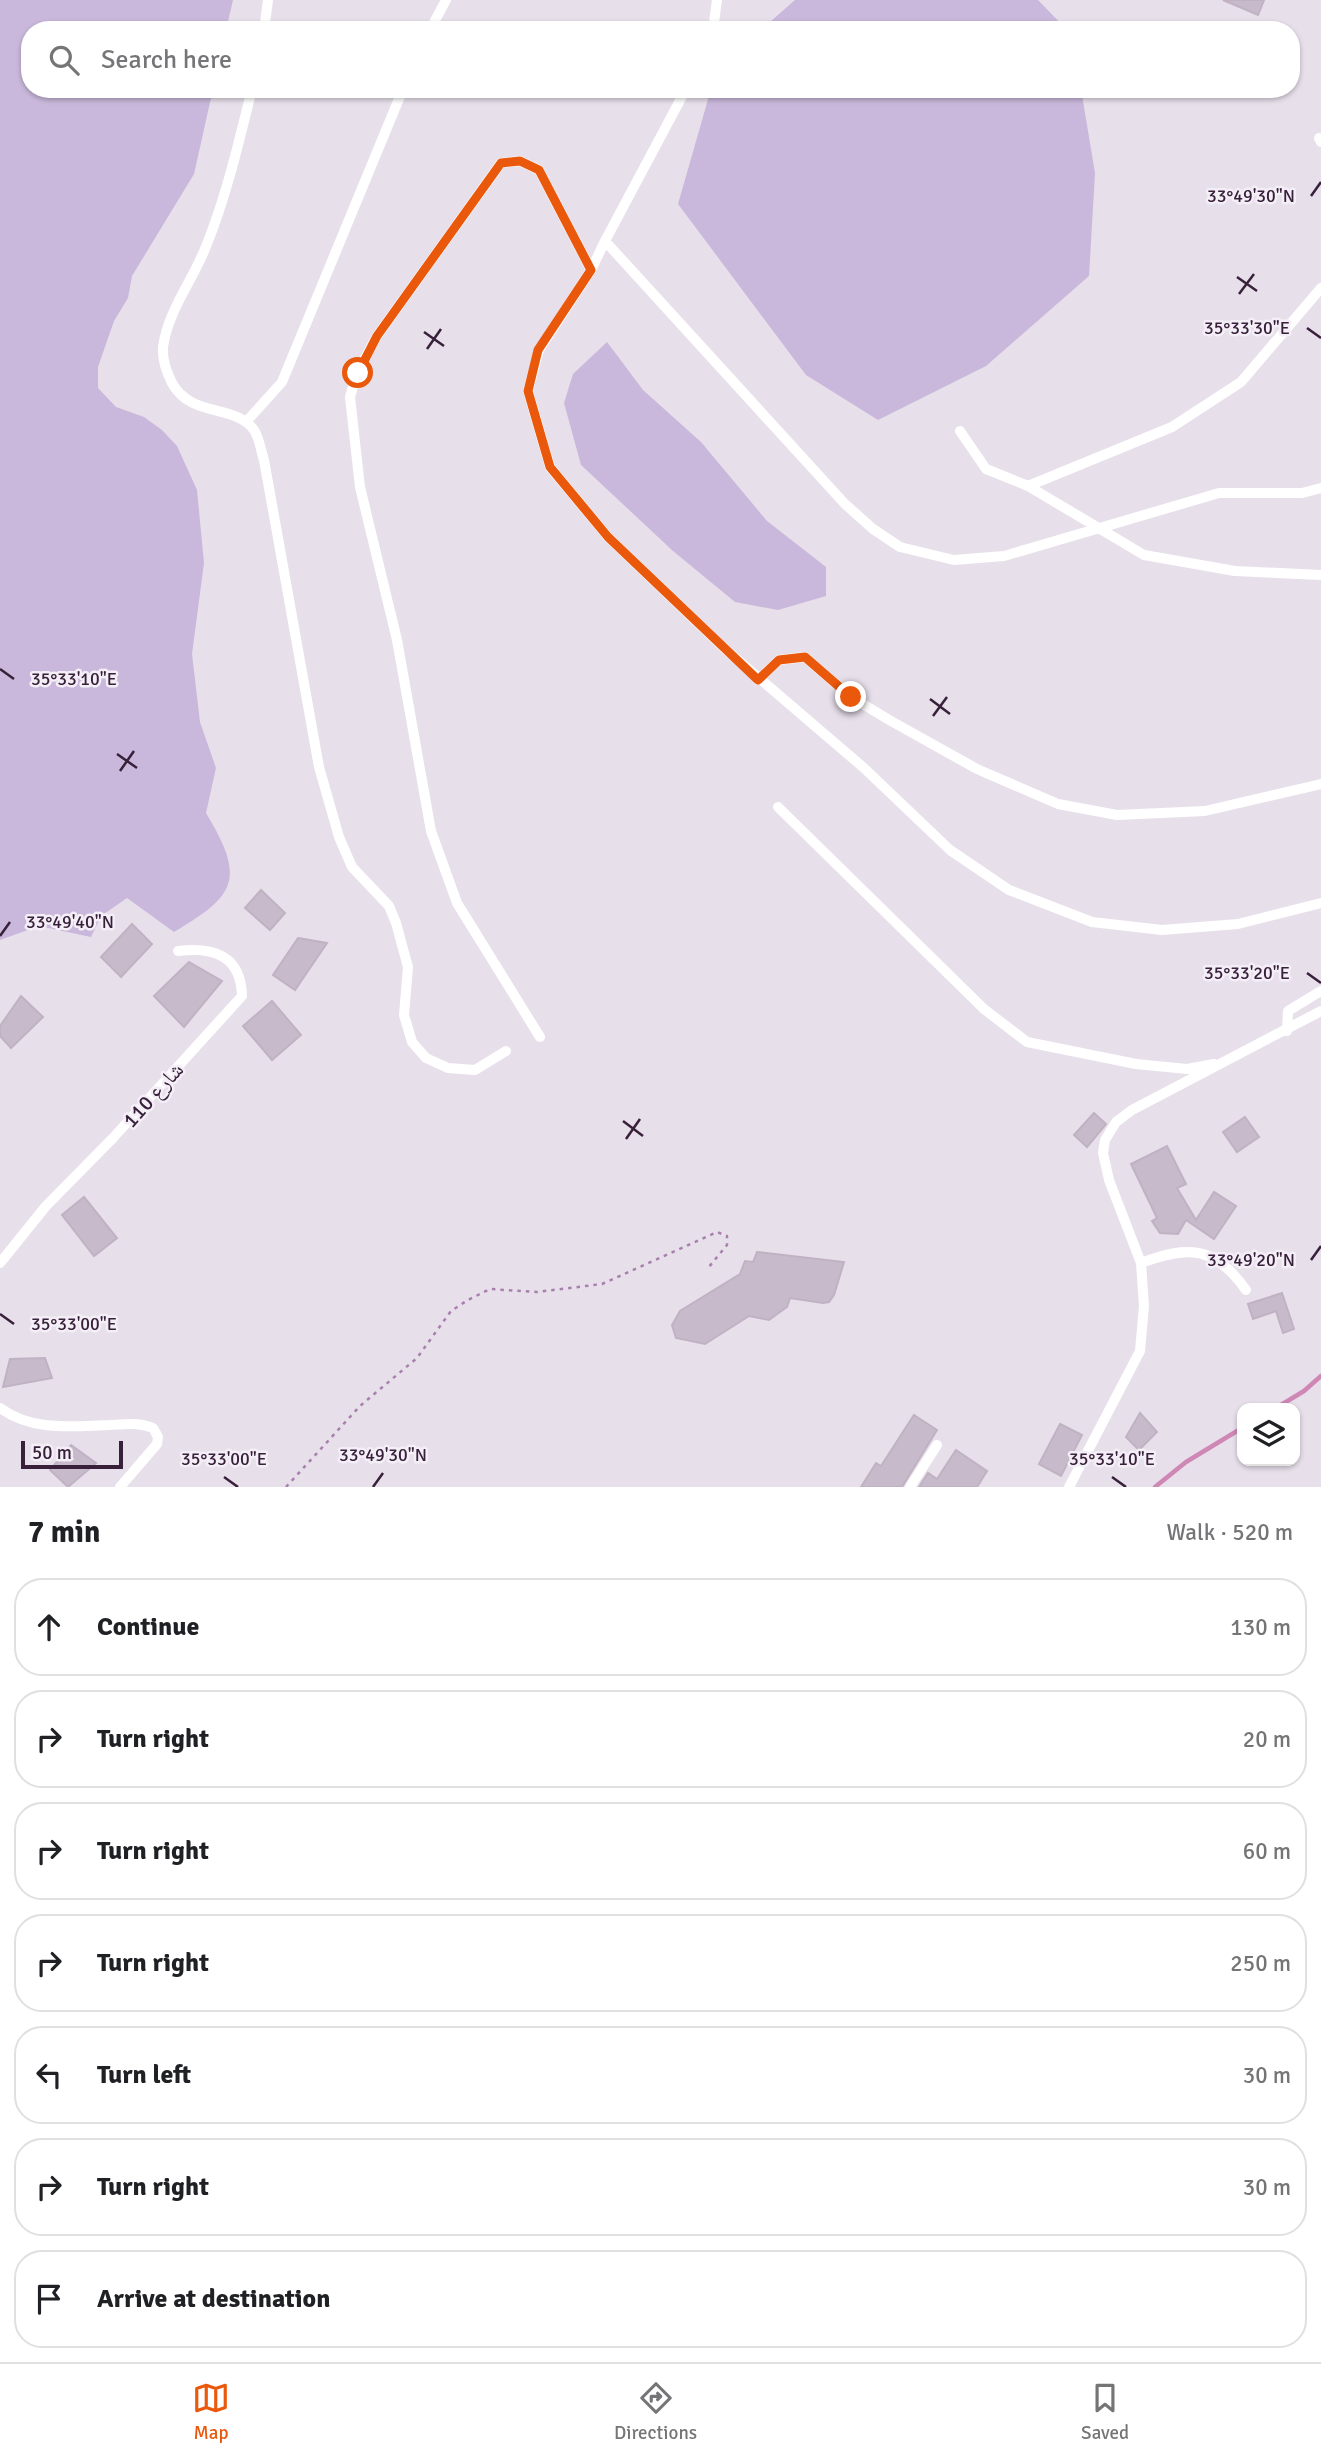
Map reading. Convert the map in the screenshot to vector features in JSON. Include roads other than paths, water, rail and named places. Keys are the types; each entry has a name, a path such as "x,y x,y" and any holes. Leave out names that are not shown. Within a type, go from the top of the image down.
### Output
{"street":[{"path":"265,21 268,0"},
{"path":"435,21 446,0"},
{"path":"714,21 717,0"},
{"path":"250,98 220,209 206,247 171,318 163,349 166,369 183,397 199,408 246,422 255,430 264,460 319,767 339,837 352,867 389,906 396,923 408,967 404,1015 412,1042 426,1058 447,1068 475,1070 506,1051"},
{"path":"246,422 282,382 399,98"},
{"path":"681,98 591,270 538,350 528,391 550,467 608,537 758,680 863,768 950,850 1009,890 1092,922 1162,930 1238,923 1321,903"},
{"path":"540,1037 457,903 431,831 397,640 360,487 349,397 377,336 501,163 520,161 539,170 591,270"},
{"path":"605,241 845,504 873,529 900,547 954,560 1004,556 1219,493 1302,494 1321,488"},
{"path":"1028,486 1172,427 1241,382 1321,288"},
{"path":"960,431 986,469 1028,486 1144,555 1235,571 1321,575"},
{"path":"758,680 779,660 805,657 851,697 977,769 1058,804 1117,815 1206,811 1321,784"},
{"path":"778,807 984,1009 1027,1042 1136,1065 1187,1069 1227,1062"},
{"name":"شارع 110","path":"0,1263 46,1206 113,1138 242,996 242,978 225,958 205,948 178,951"},
{"path":"1287,1031 1288,1011 1321,991"},
{"path":"1069,1487 1140,1351 1144,1306 1141,1263 1109,1180 1103,1153 1105,1140 1115,1122 1132,1110 1321,1011"},
{"path":"1141,1263 1177,1252 1204,1253 1215,1258 1246,1290"},
{"path":"0,1408 10,1415 41,1425 135,1423 153,1428 158,1437 157,1444 120,1487"},
{"path":"910,1487 937,1445"}],"waterway":[{"path":"1284,1403 1321,1376"},
{"path":"1155,1487 1186,1462 1237,1431"}]}
